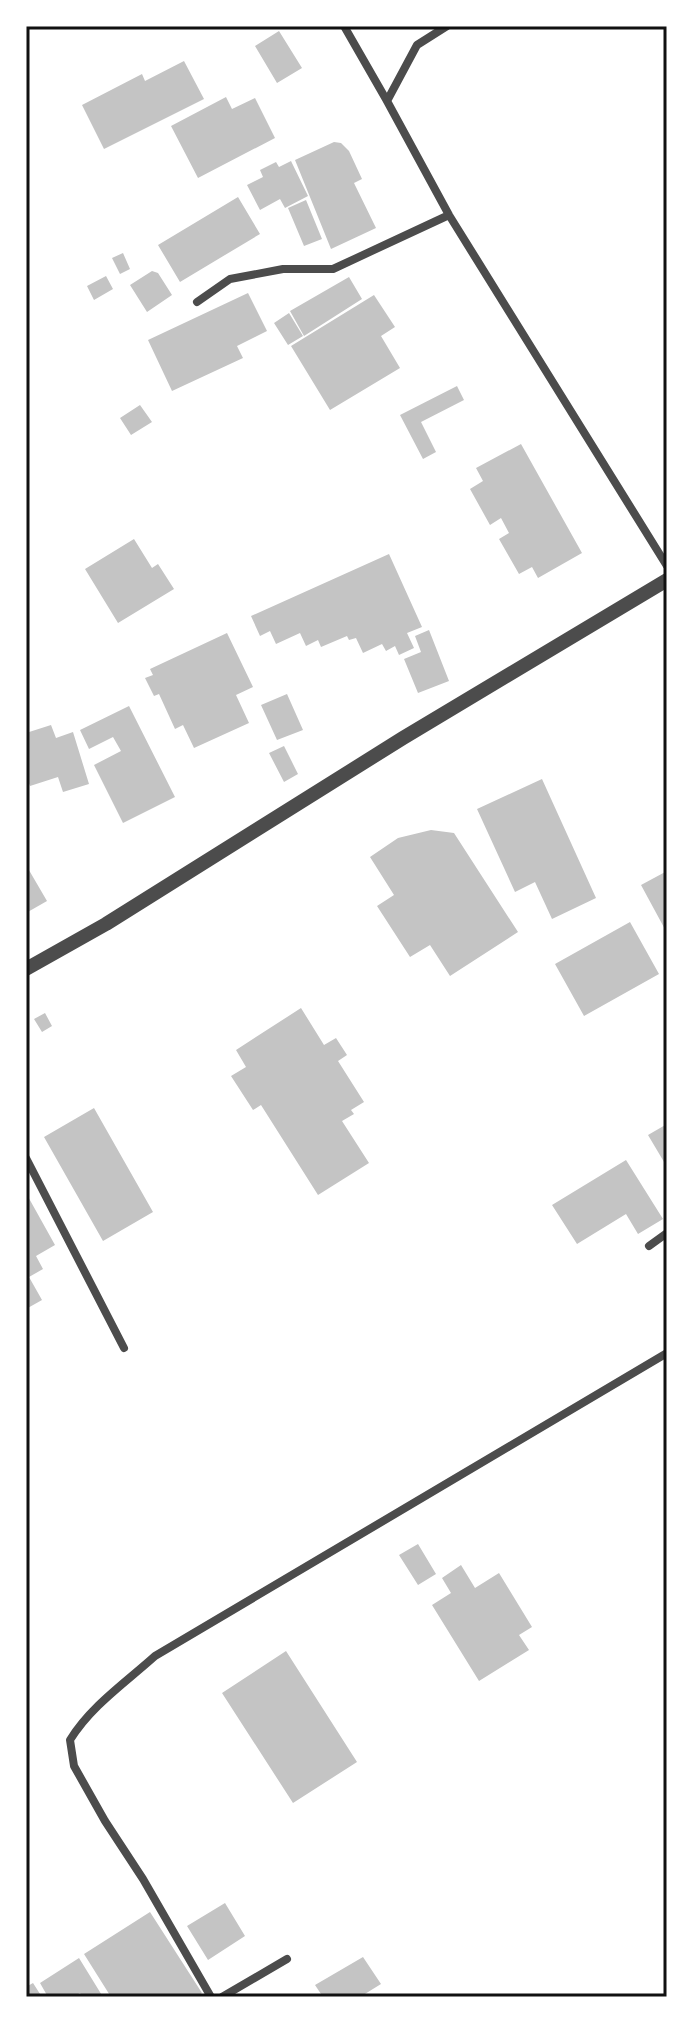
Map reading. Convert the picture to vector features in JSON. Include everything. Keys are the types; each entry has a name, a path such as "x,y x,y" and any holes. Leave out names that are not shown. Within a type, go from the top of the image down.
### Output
{"street":[{"path":"344,26 449,215 667,566"},
{"path":"387,101 417,45 447,26"},
{"path":"197,302 230,279 283,269 333,269 449,215"},
{"path":"26,969 106,924 403,738 667,580"},
{"path":"26,1158 124,1348"},
{"path":"649,1246 667,1233"},
{"path":"211,1997 74,1766 70,1740 79,1725 155,1656 667,1353"},
{"path":"222,1997 287,1959"}],"building":[{"path":"279,31 302,68 277,83 255,46"},
{"path":"184,61 204,99 104,149 82,105 142,74 145,81"},
{"path":"226,97 232,109 255,98 275,138 198,178 171,126"},
{"path":"334,142 341,143 349,151 362,179 354,183 376,228 331,249 295,160"},
{"path":"291,161 308,196 285,208 280,199 260,210 247,185 263,177 260,170 276,162 279,167"},
{"path":"238,197 260,234 180,282 158,245"},
{"path":"306,200 322,239 304,246 288,208"},
{"path":"123,253 130,269 120,274 112,258"},
{"path":"152,271 158,273 172,295 147,312 130,285"},
{"path":"106,276 113,289 94,300 87,286"},
{"path":"349,277 362,299 304,336 290,311"},
{"path":"248,293 267,331 237,346 243,358 172,391 148,340"},
{"path":"374,295 395,327 381,336 400,368 330,410 291,346"},
{"path":"289,313 303,336 288,345 274,323"},
{"path":"457,386 464,400 421,422 436,452 423,459 400,415"},
{"path":"140,405 152,422 131,435 120,418"},
{"path":"521,444 582,553 538,578 532,567 519,574 499,539 509,533 501,518 490,525 470,489 483,481 476,468"},
{"path":"134,539 152,568 158,564 174,589 118,623 85,569"},
{"path":"389,554 422,627 407,633 414,648 399,655 395,646 386,651 382,644 363,653 356,638 349,640 347,636 321,647 318,640 306,646 300,633 276,644 270,631 260,636 251,616"},
{"path":"429,630 449,681 418,693 404,659 421,652 415,636"},
{"path":"227,633 253,687 236,695 249,723 194,748 183,725 175,729 159,694 154,696 145,678 153,675 150,669"},
{"path":"287,694 303,730 277,740 261,705"},
{"path":"129,706 175,797 123,823 94,765 121,751 113,737 89,749 80,730"},
{"path":"51,725 56,738 73,732 89,784 63,792 58,777 30,786 26,775 26,733"},
{"path":"284,746 298,774 284,782 269,753"},
{"path":"542,779 596,898 552,919 535,882 515,892 477,809"},
{"path":"431,830 454,833 518,932 450,976 430,945 410,957 377,906 394,895 370,857 398,838"},
{"path":"26,865 47,901 26,913"},
{"path":"667,871 667,933 641,885"},
{"path":"630,922 659,974 584,1016 555,964"},
{"path":"301,1008 324,1045 336,1038 347,1055 338,1061 364,1102 351,1110 354,1114 342,1121 369,1163 318,1195 261,1105 253,1110 231,1076 246,1067 236,1050"},
{"path":"45,1013 52,1026 42,1032 34,1019"},
{"path":"94,1108 153,1212 103,1241 44,1137"},
{"path":"667,1124 667,1167 648,1135"},
{"path":"626,1160 663,1219 638,1234 626,1214 577,1244 552,1205"},
{"path":"26,1193 55,1245 36,1256 43,1269 29,1277 42,1300 26,1309"},
{"path":"418,1544 436,1574 418,1585 399,1555"},
{"path":"461,1565 475,1588 499,1573 532,1627 519,1635 529,1650 479,1681 432,1605 451,1593 442,1578"},
{"path":"286,1651 357,1762 293,1803 222,1693"},
{"path":"225,1903 245,1936 208,1960 187,1926"},
{"path":"150,1912 202,1993 196,1997 111,1997 84,1954"},
{"path":"363,1957 381,1984 360,1997 323,1997 315,1985"},
{"path":"79,1958 103,1997 83,1997 80,1993 73,1997 48,1997 40,1983"},
{"path":"33,1983 42,1997 26,1997 26,1987"}]}
